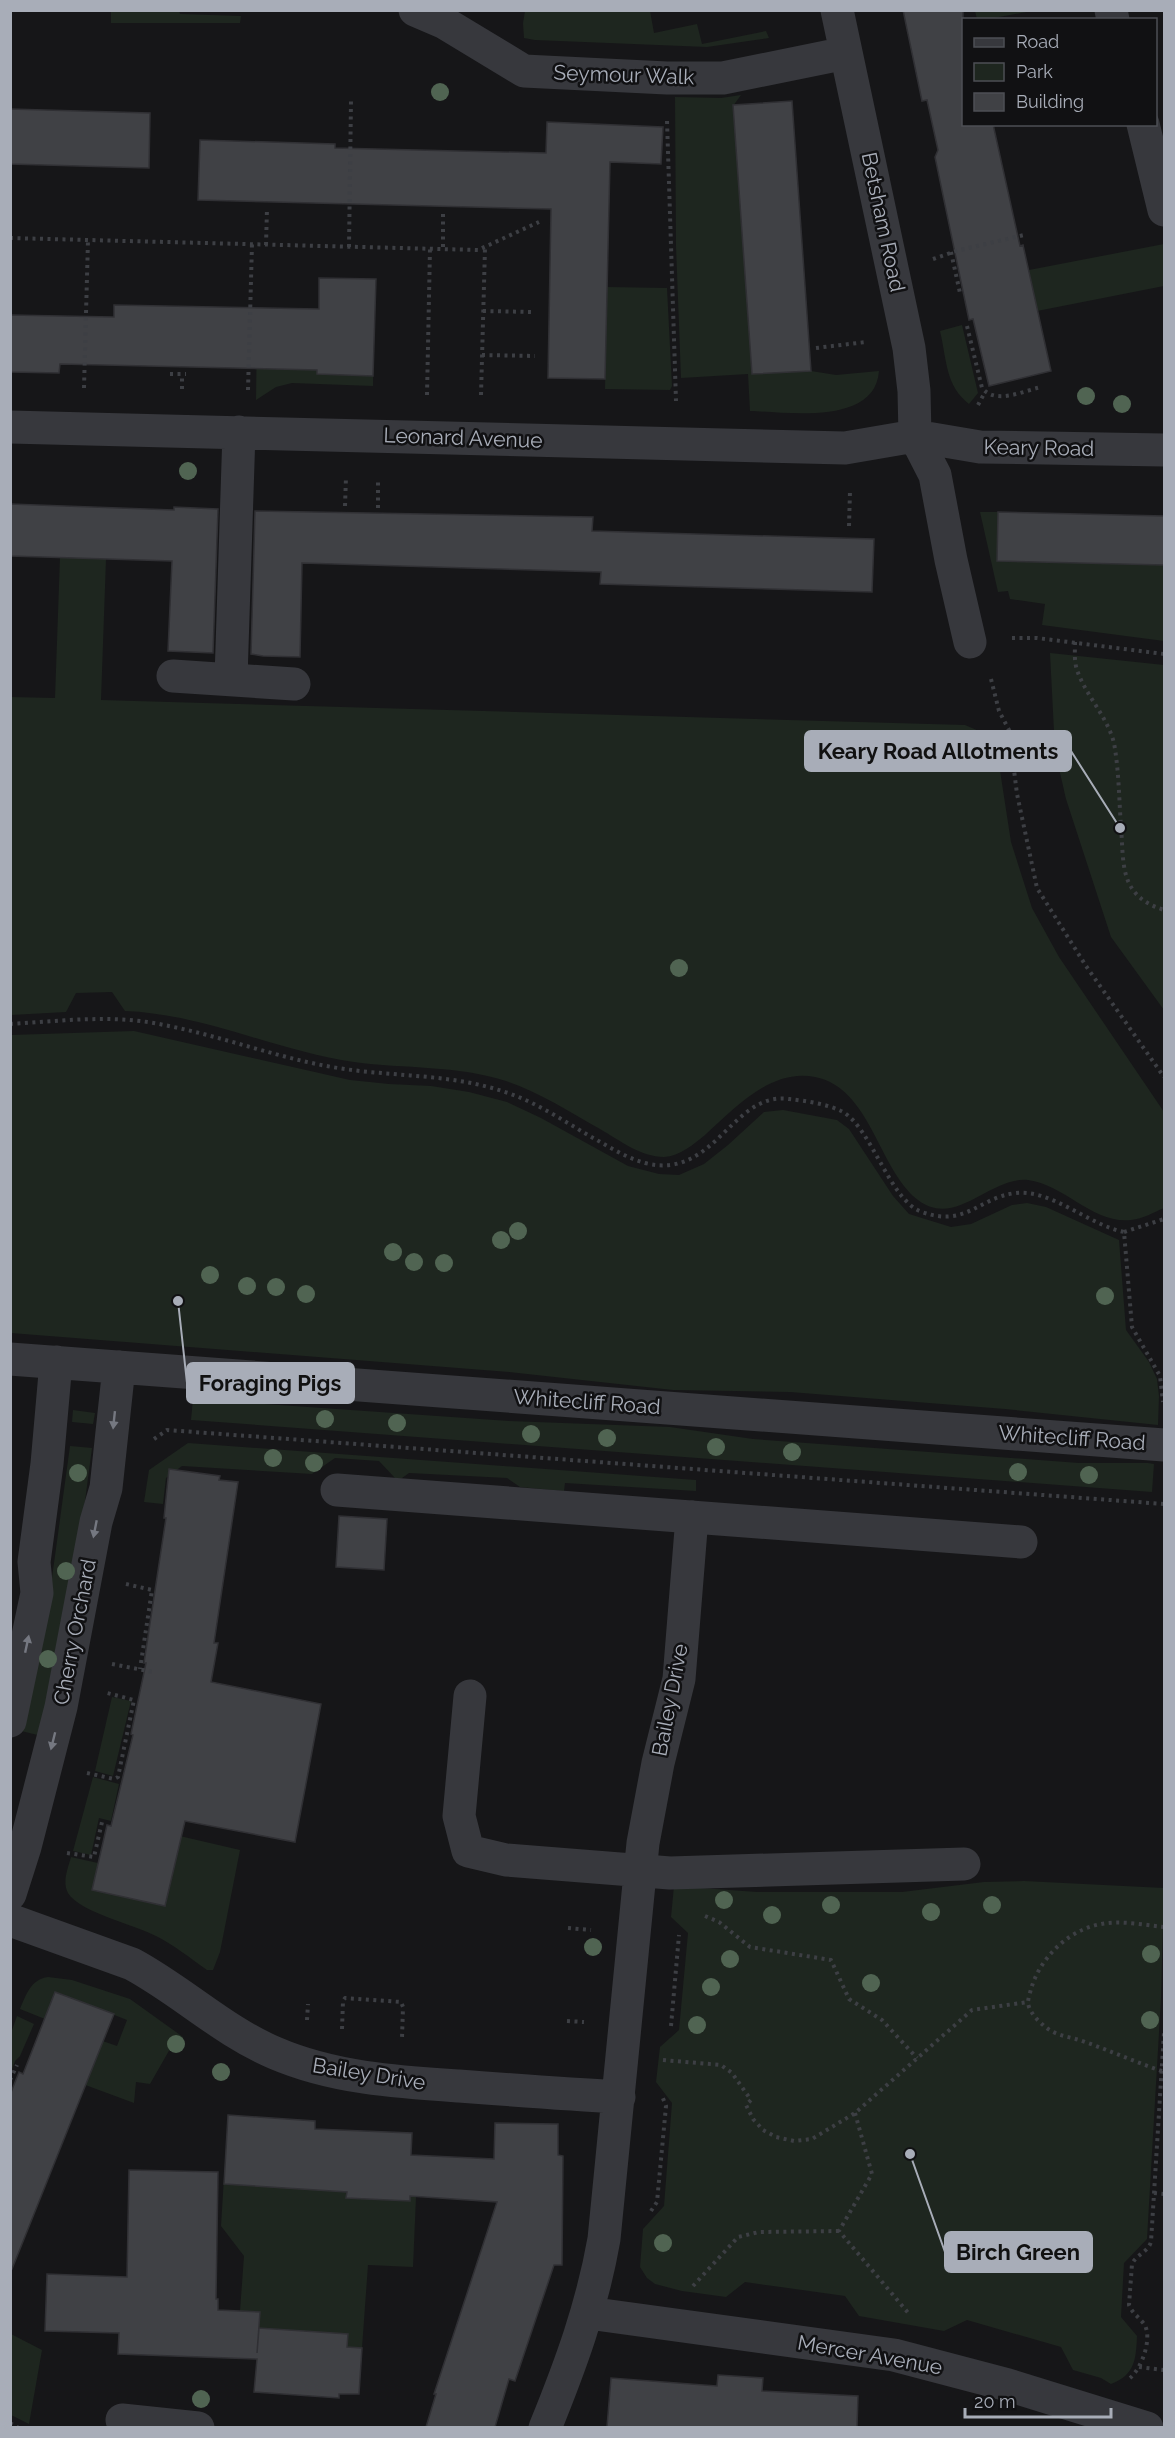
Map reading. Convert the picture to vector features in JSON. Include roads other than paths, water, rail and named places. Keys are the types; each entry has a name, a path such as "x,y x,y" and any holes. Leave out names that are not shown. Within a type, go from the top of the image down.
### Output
{"street":[{"name":"Seymour Walk","path":"415,10 443,22 524,70 667,78 723,78 846,53"},
{"name":"Betsham Road","path":"837,10 909,348 914,392 915,436"},
{"path":"1143,126 1164,210"},
{"name":"Leonard Avenue","path":"10,427 845,448 915,436"},
{"path":"231,678 239,432"},
{"name":"Keary Road","path":"915,436 980,447 1164,450"},
{"path":"915,436 935,475 970,642"},
{"path":"173,676 231,678 254,682 294,684"},
{"name":"Whitecliff Road","path":"10,1359 1164,1445"},
{"name":"Cherry Orchard","path":"10,1721 37,1593 34,1562 47,1464 56,1362"},
{"name":"Cherry Orchard","path":"10,1894 26,1846 61,1707 95,1526 105,1498 119,1367"},
{"path":"337,1490 1021,1542"},
{"name":"Bailey Drive","path":"545,2427 588,2313 604,2239 640,1872 652,1787 680,1672 692,1517"},
{"path":"470,1696 459,1816 468,1851 514,1861 670,1873 964,1864"},
{"name":"Bailey Drive","path":"10,1920 132,1964 214,2020 250,2041 274,2053 317,2067 356,2076 424,2084 618,2097"},
{"name":"Mercer Avenue","path":"588,2313 894,2355 1147,2427"},
{"path":"125,2420 198,2427"}],"place":[{"name":"Keary Road Allotments","path":"1120,828"},
{"name":"Foraging Pigs","path":"178,1301"},
{"name":"Birch Green","path":"910,2154"}]}
